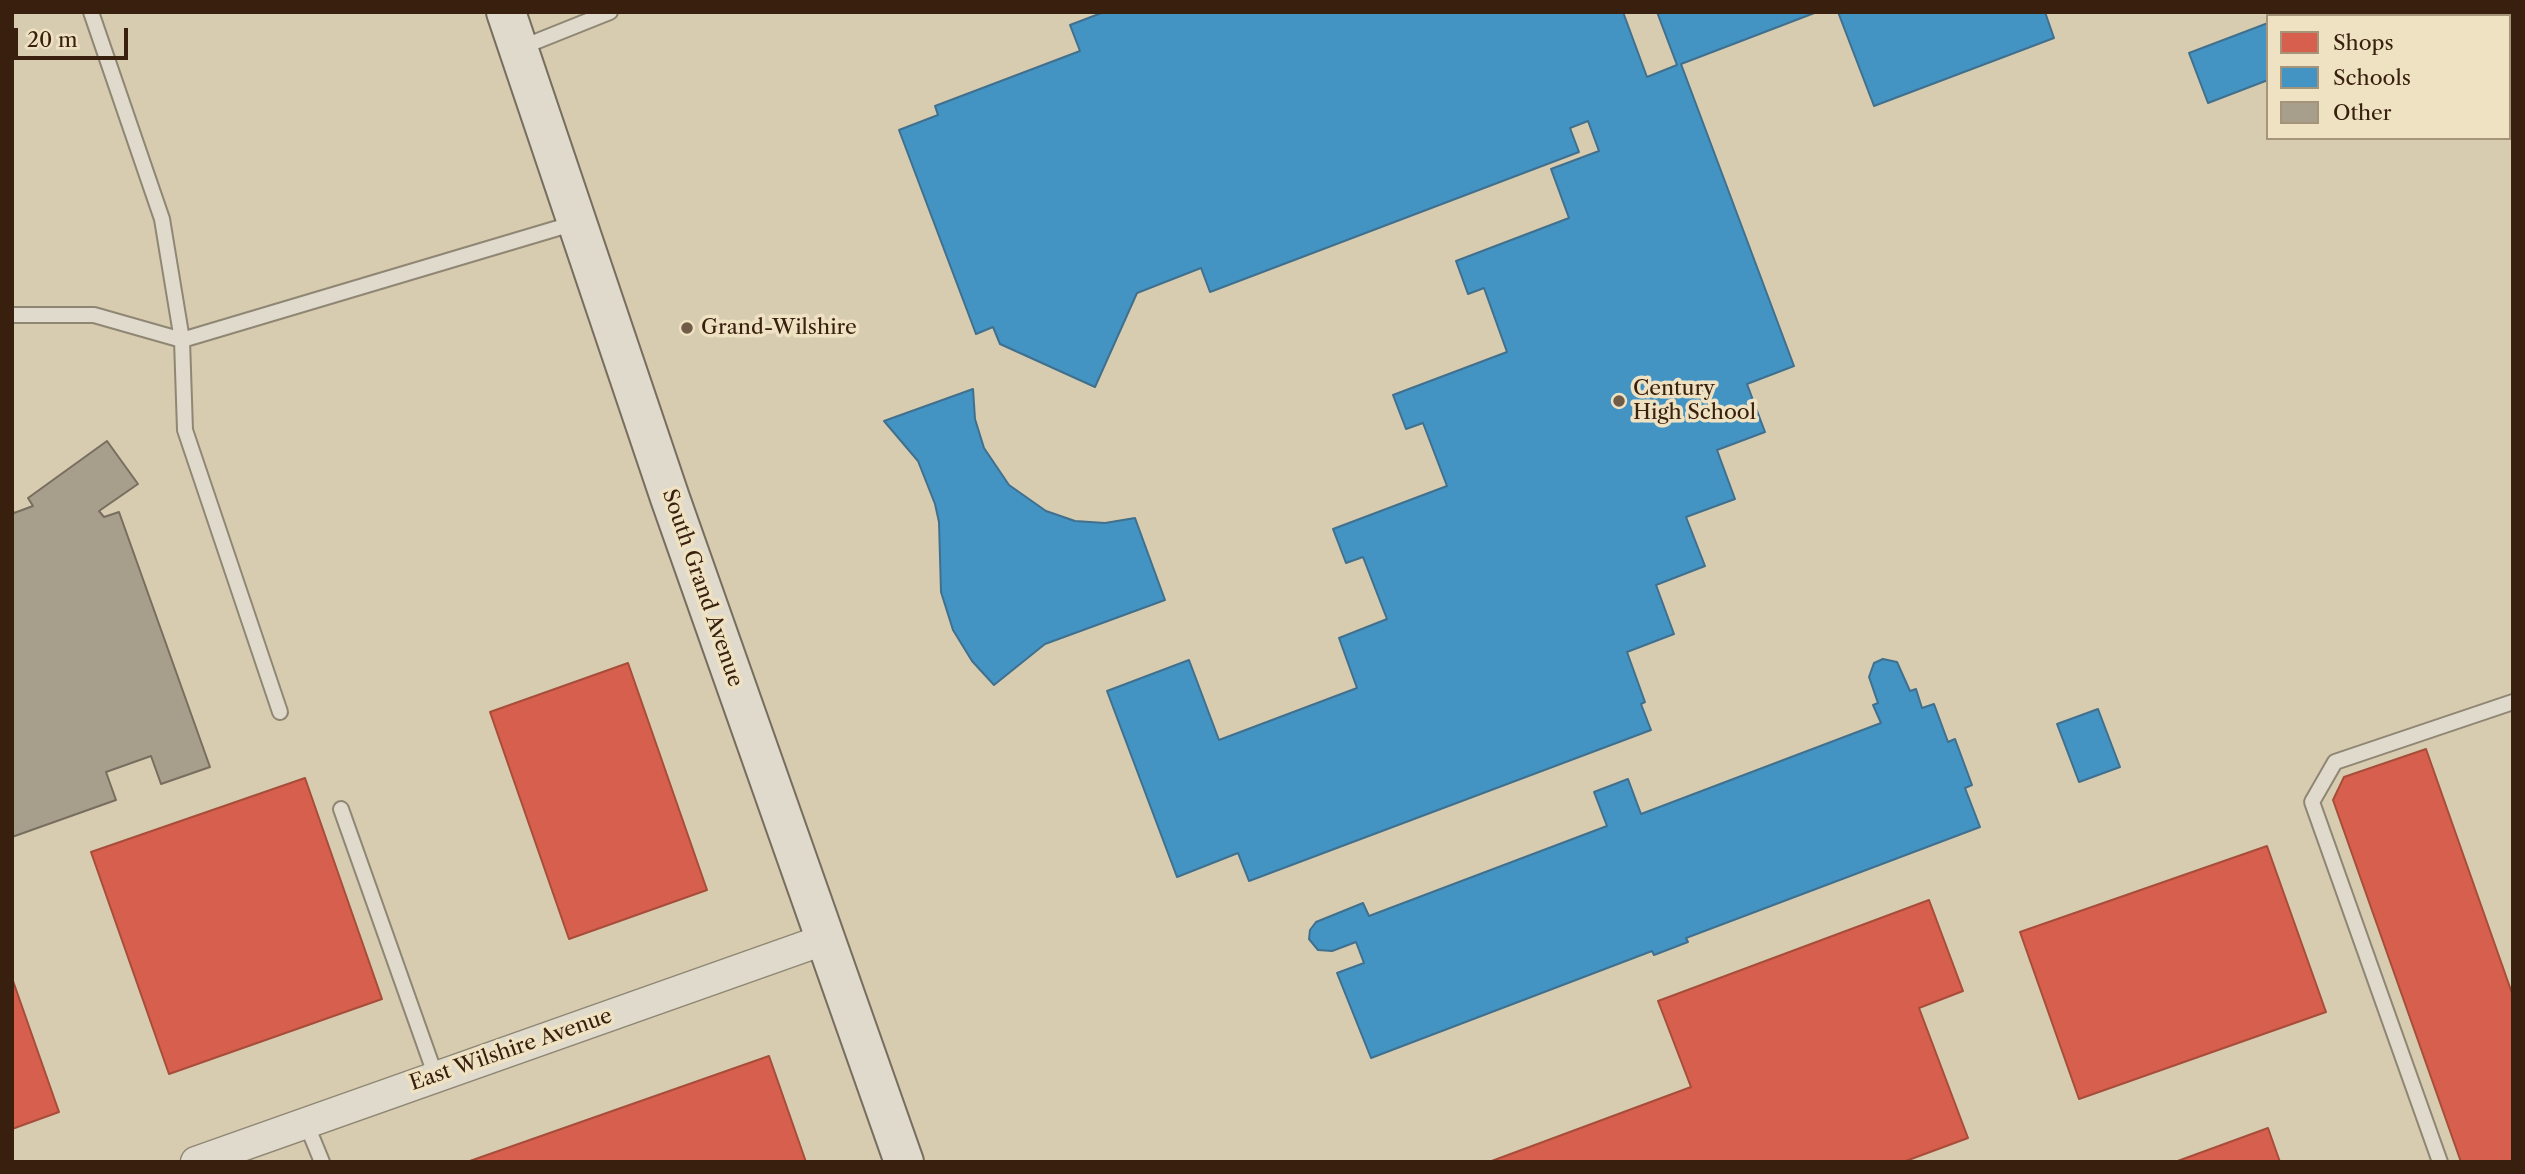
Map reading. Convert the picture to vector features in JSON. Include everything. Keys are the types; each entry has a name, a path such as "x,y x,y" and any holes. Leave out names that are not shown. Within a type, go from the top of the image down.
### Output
{"main road":[{"name":"South Grand Avenue","path":"506,12 576,222 904,1162"}],"street":[{"name":"East Wilshire Avenue","path":"196,1162 826,939"}],"lane":[{"path":"91,12 162,219 182,340 185,430 280,712"},
{"path":"519,48 610,12"},
{"path":"12,316 94,315 182,340 576,222"},
{"path":"2440,1162 2312,802 2335,762 2513,702"},
{"path":"341,809 436,1077"},
{"path":"306,1123 321,1162"}],"building: Shops":[{"path":"628,663 707,890 569,939 490,712"},
{"path":"2426,749 2513,996 2513,1162 2461,1162 2333,800 2344,777"},
{"path":"305,778 382,999 169,1074 91,852"},
{"path":"2267,846 2326,1012 2079,1099 2020,932"},
{"path":"1929,900 1963,991 1919,1008 1968,1138 1903,1162 1489,1162 1691,1087 1658,1001"},
{"path":"12,978 59,1112 12,1129"},
{"path":"769,1056 806,1162 467,1162"},
{"path":"2268,1128 2280,1162 2175,1162"}],"building: Schools":[{"path":"1104,12 1623,12 1647,77 1677,65 1657,12 1817,12 1681,64 1794,366 1747,384 1765,432 1717,450 1735,499 1686,517 1705,566 1656,585 1674,634 1627,652 1645,702 1641,704 1651,730 1249,881 1238,853 1177,877 1107,691 1189,660 1219,740 1357,688 1339,638 1387,619 1363,557 1346,563 1333,529 1447,486 1423,423 1406,429 1393,395 1507,352 1484,288 1468,294 1456,261 1569,218 1551,169 1599,151 1588,121 1570,128 1579,152 1210,292 1201,268 1137,293 1095,387 1000,344 993,327 976,334 899,130 938,115 935,106 1080,51 1070,25"},
{"path":"1838,12 2045,12 2054,38 1874,106"},
{"path":"2353,12 2354,14 2291,14"},
{"path":"2513,18 2513,115 2511,110"},
{"path":"2266,24 2266,81 2208,103 2189,53"},
{"path":"973,389 975,419 984,448 1009,485 1046,511 1075,521 1105,523 1135,518 1165,600 1045,644 994,685 972,661 953,630 941,592 939,522 935,504 918,461 884,421"},
{"path":"1883,659 1897,662 1910,691 1916,689 1922,708 1934,704 1948,742 1955,739 1972,785 1965,788 1980,827 1686,938 1688,942 1654,955 1652,951 1371,1058 1337,973 1364,963 1356,942 1332,951 1318,950 1309,939 1310,930 1316,922 1363,903 1369,916 1607,826 1594,792 1628,779 1641,814 1881,723 1873,705 1878,703 1869,677 1874,663"},
{"path":"2098,709 2120,767 2079,782 2057,724"}],"building: Other":[{"path":"107,441 138,484 99,511 104,517 119,512 210,767 161,784 151,756 106,772 116,800 12,837 12,509 14,513 33,506 28,498"}],"place":[{"name":"Grand-Wilshire","path":"687,328"},
{"name":"Century High School","path":"1619,401"}]}
